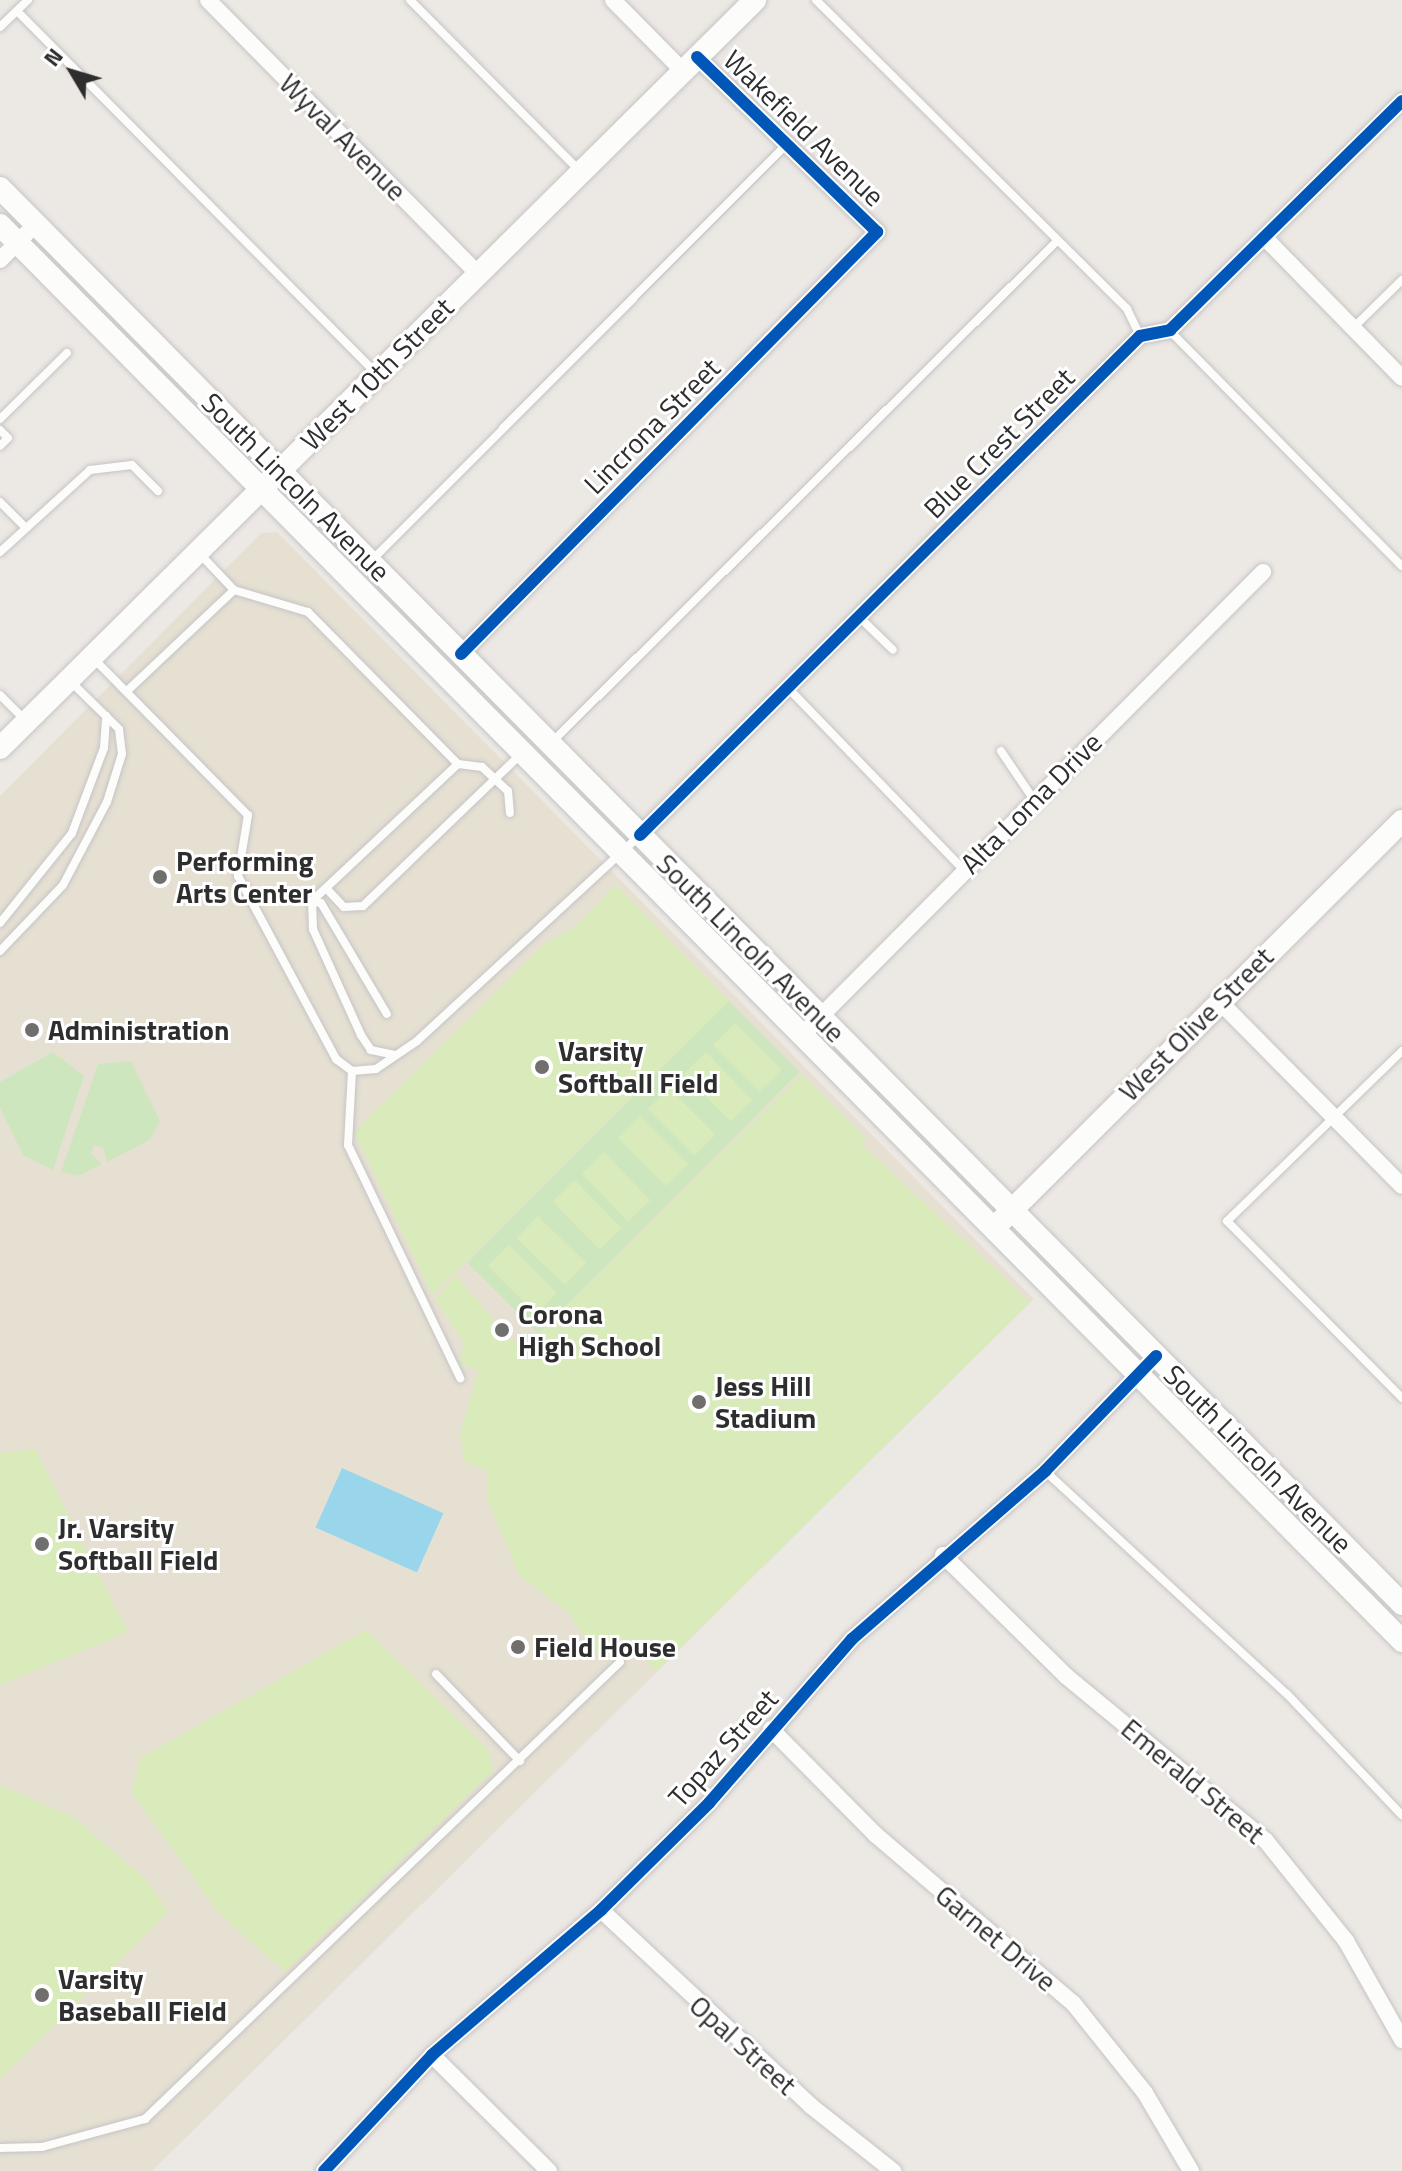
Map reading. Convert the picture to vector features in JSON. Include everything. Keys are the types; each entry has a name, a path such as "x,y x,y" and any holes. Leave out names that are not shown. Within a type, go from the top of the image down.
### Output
{"main road":[{"name":"West 10th Street","path":"0,748 755,0"},
{"name":"South Lincoln Avenue","path":"0,188 1402,1604"},
{"name":"South Lincoln Avenue","path":"0,225 1402,1641"},
{"name":"West Olive Street","path":"993,1229 1402,821"}],"street":[{"name":"Wyval Avenue","path":"208,0 478,274"},
{"name":"Wakefield Avenue","path":"613,0 787,144 877,232"},
{"path":"1140,336 1170,330 1402,101"},
{"path":"0,260 36,224"},
{"name":"Lincrona Street","path":"461,654 877,232"},
{"path":"1264,237 1402,378"},
{"name":"Blue Crest Street","path":"640,835 1140,336"},
{"name":"Alta Loma Drive","path":"801,1036 963,869 1263,572"},
{"path":"1219,1001 1402,1186"},
{"name":"Topaz Street","path":"324,2171 432,2055 601,1910 852,1639 943,1555 1045,1471 1156,1356"},
{"name":"Emerald Street","path":"943,1555 1066,1676 1266,1841 1346,1941 1402,2038"},
{"name":"Garnet Drive","path":"771,1729 896,1852 1073,2003 1145,2093 1191,2171"},
{"name":"Opal Street","path":"601,1910 776,2075 893,2171"},
{"path":"432,2055 549,2171"}],"lane":[{"path":"0,27 28,0"},
{"path":"410,0 582,173"},
{"path":"816,0 1127,309 1140,336"},
{"path":"17,11 377,374"},
{"path":"371,562 787,144"},
{"path":"550,744 1057,241"},
{"path":"1353,328 1402,280"},
{"path":"1170,330 1402,566"},
{"path":"0,419 67,353"},
{"path":"0,430 8,438 0,446"},
{"path":"0,552 25,527 37,526 90,470 132,465 158,491"},
{"path":"0,502 25,527"},
{"path":"197,552 234,590 308,612 458,764 482,767 508,791 510,813"},
{"path":"127,691 234,590"},
{"path":"859,617 893,650"},
{"path":"93,657 248,815 238,876 336,1059 352,1071 376,1069 401,1054 640,835"},
{"path":"0,951 63,885 107,802 123,739 106,716 69,680"},
{"path":"788,688 963,869"},
{"path":"0,695 27,721"},
{"path":"0,923 72,833 104,748 106,716"},
{"path":"1001,751 1034,800"},
{"path":"326,888 344,907 363,906 521,753"},
{"path":"401,1054 371,1050 361,1035 313,929 312,901 458,764"},
{"path":"312,901 321,903 387,1014"},
{"path":"1402,1051 1227,1221 1402,1398"},
{"path":"352,1071 348,1145 460,1378"},
{"path":"1045,1471 1287,1694 1402,1815"},
{"path":"0,2148 42,2147 145,2119 620,1662"},
{"path":"436,1674 520,1761"}],"shaded area":[{"name":"Corona High School","path":"277,532 1034,1299 152,2171 0,2171 0,796 261,533"}],"green space":[{"name":"Varsity Softball Field","path":"616,885 729,1001 432,1295 354,1132 545,943 572,929"},
{"path":"729,1001 800,1072 538,1333 467,1263"},
{"path":"735,1023 782,1070 760,1092 713,1045"},
{"path":"53,1052 84,1076 53,1170 23,1155 0,1108 0,1082"},
{"path":"706,1052 753,1100 730,1122 684,1074"},
{"path":"131,1061 160,1121 150,1140 107,1162 103,1148 94,1145 91,1153 102,1164 78,1176 61,1172 98,1064"},
{"name":"Jess Hill Stadium","path":"802,1074 866,1138 861,1144 1030,1302 657,1671 620,1637 599,1656 566,1611 519,1575 487,1498 488,1472 464,1461 460,1434 478,1370 459,1364 464,1343 435,1300 455,1275 513,1342 527,1330 535,1337"},
{"path":"669,1088 716,1135 694,1156 648,1109"},
{"path":"640,1116 688,1164 666,1186 618,1138"},
{"path":"604,1152 651,1200 628,1222 582,1174"},
{"path":"575,1180 622,1228 599,1250 553,1202"},
{"path":"538,1216 586,1263 565,1285 516,1238"},
{"path":"509,1245 557,1293 536,1314 488,1266"},
{"name":"Jr. Varsity Softball Field","path":"35,1449 128,1632 0,1685 0,1453"},
{"path":"366,1630 488,1749 493,1771 285,1972 218,1912 132,1793 140,1758"},
{"name":"Varsity Baseball Field","path":"0,1785 75,1818 146,1880 169,1911 0,2079"}],"water":[{"path":"342,1468 443,1513 417,1573 316,1527"}],"cycle path":[{"path":"461,654 877,232 697,57"},
{"path":"640,835 1140,336 1170,330 1402,101"},
{"path":"324,2171 432,2055 601,1910 709,1803 852,1639 1045,1471 1156,1356"}],"place":[{"name":"Performing Arts Center","path":"160,877"},
{"name":"Administration","path":"32,1030"},
{"name":"Varsity Softball Field","path":"542,1067"},
{"name":"Corona High School","path":"502,1330"},
{"name":"Jess Hill Stadium","path":"699,1402"},
{"name":"Jr. Varsity Softball Field","path":"42,1544"},
{"name":"Field House","path":"518,1647"},
{"name":"Varsity Baseball Field","path":"42,1995"}]}
